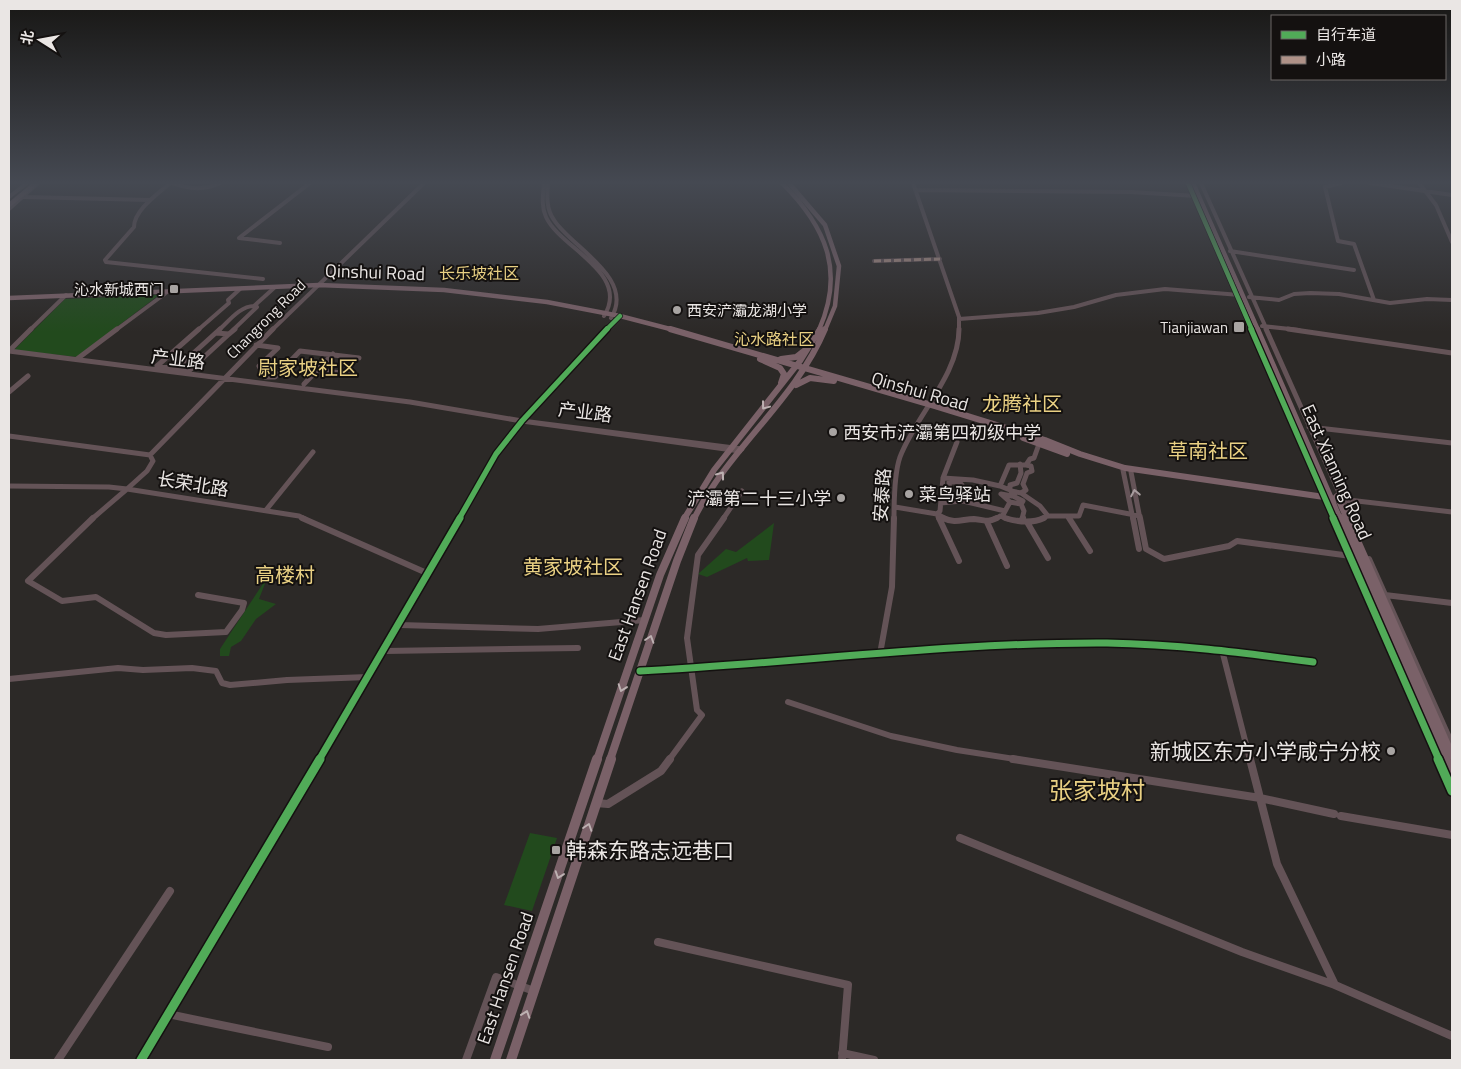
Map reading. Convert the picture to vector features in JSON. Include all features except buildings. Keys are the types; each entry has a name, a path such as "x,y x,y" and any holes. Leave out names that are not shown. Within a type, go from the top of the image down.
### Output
{"main road":[{"name":"East Hansen Road","path":"816,345 830,298 832,279 829,254 821,233"},
{"name":"East Hansen Road","path":"495,1060 660,575 688,510 708,477 737,449 786,394 800,368 831,321 838,295 838,270 836,253 829,233"},
{"name":"East Xianning Road","path":"1215,233 1245,296 1452,774"},
{"name":"East Xianning Road","path":"1220,233 1229,251 1245,296 1263,327 1333,499 1452,756"},
{"name":"Qinshui Road","path":"65,296 318,286"},
{"name":"Qinshui Road","path":"9,299 318,286 466,295 531,303 612,316 762,355 800,368 1045,440 1080,454 1126,468 1333,499"},
{"name":"Qinshui Road","path":"612,316 800,368"},
{"path":"762,355 790,359 799,356 816,345"},
{"path":"816,345 816,365 822,371 837,379"},
{"path":"755,357 783,371 783,377 778,388"},
{"name":"East Hansen Road","path":"511,1060 677,559 692,523 706,496 778,388 800,368"},
{"path":"786,394 805,379 837,379"},
{"name":"Qinshui Road","path":"928,406 1078,458 1131,472 1212,485 1333,499"},
{"path":"1312,469 1316,460"}],"street":[{"path":"129,233 110,253 105,260 106,262 263,279"},
{"path":"245,233 238,238 280,243"},
{"name":"Changrong Road","path":"150,455 256,345 373,233"},
{"path":"557,233 597,268 607,284 612,316"},
{"path":"141,1060 430,574 496,454 522,421 584,352 612,316 615,292 611,280 601,265 563,233"},
{"name":"安泰路","path":"880,652 892,587 894,507 899,460 950,367 958,344 960,318 931,233"},
{"path":"1222,233 1229,251 1354,270"},
{"path":"1336,233 1338,242 1354,244 1374,300"},
{"path":"874,261 940,259"},
{"path":"176,368 247,306 254,306 274,288"},
{"path":"240,289 228,300 229,303 157,366 190,370 254,312 257,307 254,306"},
{"path":"960,318 1038,313 1116,296 1165,289 1279,300 1301,293 1325,293 1400,303 1427,299 1452,300"},
{"path":"77,359 166,293"},
{"path":"9,351 65,296"},
{"path":"1245,296 1312,469 1333,499 1385,595 1452,744"},
{"path":"1263,327 1338,335 1452,352"},
{"path":"1263,327 1309,426 1350,556 1452,791"},
{"path":"216,333 229,334"},
{"path":"256,345 278,348 259,366 265,377 275,377 300,351 359,358"},
{"name":"产业路","path":"9,351 410,402 522,421 737,449"},
{"path":"304,384 333,354"},
{"path":"317,370 349,374"},
{"path":"9,392 28,376"},
{"path":"1309,426 1452,443"},
{"name":"长荣北路","path":"9,436 150,455 154,461 127,489"},
{"path":"937,514 940,512 943,478 957,442"},
{"path":"1021,504 1010,502 1001,494 1021,493 1026,490 1020,484 1020,473 1024,464 1034,458 1039,444"},
{"path":"266,510 313,452"},
{"path":"1000,486 1009,464 1031,466 1032,471 1027,474 1020,484 1010,485 1012,493"},
{"path":"1123,470 1132,515 1142,549 1164,559 1229,546 1237,541 1350,556"},
{"path":"1131,472 1140,516 1142,549"},
{"path":"943,478 973,480 1000,486 1023,501 1021,504 1025,509 1024,521 1048,558"},
{"path":"951,502 949,482 959,482 962,485 960,497 963,501"},
{"path":"9,486 109,487 127,489"},
{"path":"127,489 103,508 28,581 62,601 96,597 154,632 166,635 226,632 242,610 244,603 198,595"},
{"name":"长荣北路","path":"127,489 299,516 430,574"},
{"path":"596,803 608,804 661,772 702,715 696,710 687,638 698,555 742,491"},
{"path":"1021,493 1040,506 1048,516"},
{"path":"1333,499 1452,512"},
{"path":"941,503 963,501 1005,511"},
{"path":"894,507 937,514 948,520 958,522 974,519 987,522 1003,515 1010,502"},
{"path":"1000,516 1035,522 1048,516 1079,516 1083,505 1140,516"},
{"path":"937,514 958,561"},
{"path":"1069,517 1090,551"},
{"path":"987,522 1007,566"},
{"path":"1385,595 1452,603"},
{"path":"400,625 538,629 645,620"},
{"path":"640,671 690,669 880,652 1036,644 1118,644 1222,650 1313,662"},
{"path":"384,651 578,648"},
{"path":"1222,650 1277,864 1335,985"},
{"path":"9,679 118,668 133,671 203,667 216,671 222,683 230,685 287,680 368,677"},
{"path":"788,702 892,736 920,742 1260,798 1337,815 1452,835"},
{"path":"960,838 1242,952 1335,985 1452,1036"},
{"path":"58,1060 170,891"},
{"path":"658,942 848,985 842,1057 874,1060"},
{"path":"466,1060 496,977 534,991"},
{"path":"168,1014 328,1046"}],"green space":[{"path":"159,295 77,357 14,350 65,299"},
{"path":"774,523 769,560 748,561 747,558 707,577 698,574 726,549 736,552"},
{"path":"268,576 259,599 276,604 256,619 241,641 231,647 229,656 220,656 220,649"},
{"path":"530,833 557,838 532,911 504,905"}],"marked path":[{"path":"874,261 940,259"}],"cycle path":[{"path":"1210,233 1452,791"},
{"path":"141,1060 386,648 496,454 522,421 584,352 620,316"},
{"path":"640,671 690,669 938,649 1060,643 1177,646 1234,651 1313,662"}],"place":[{"name":"沁水新城西门","path":"174,289"},
{"name":"西安浐灞龙湖小学","path":"677,310"},
{"name":"Tianjiawan","path":"1239,327"},
{"name":"西安市浐灞第四初级中学","path":"833,432"},
{"name":"菜鸟驿站","path":"909,494"},
{"name":"浐灞第二十三小学","path":"841,498"},
{"name":"新城区东方小学咸宁分校","path":"1391,751"},
{"name":"韩森东路志远巷口","path":"556,850"}],"district":[{"name":"长乐坡社区","path":"479,273"},
{"name":"沁水路社区","path":"774,339"},
{"name":"尉家坡社区","path":"308,367"},
{"name":"龙腾社区","path":"1022,403"},
{"name":"草南社区","path":"1208,450"},
{"name":"黄家坡社区","path":"573,566"},
{"name":"高楼村","path":"285,574"},
{"name":"张家坡村","path":"1097,790"}]}
